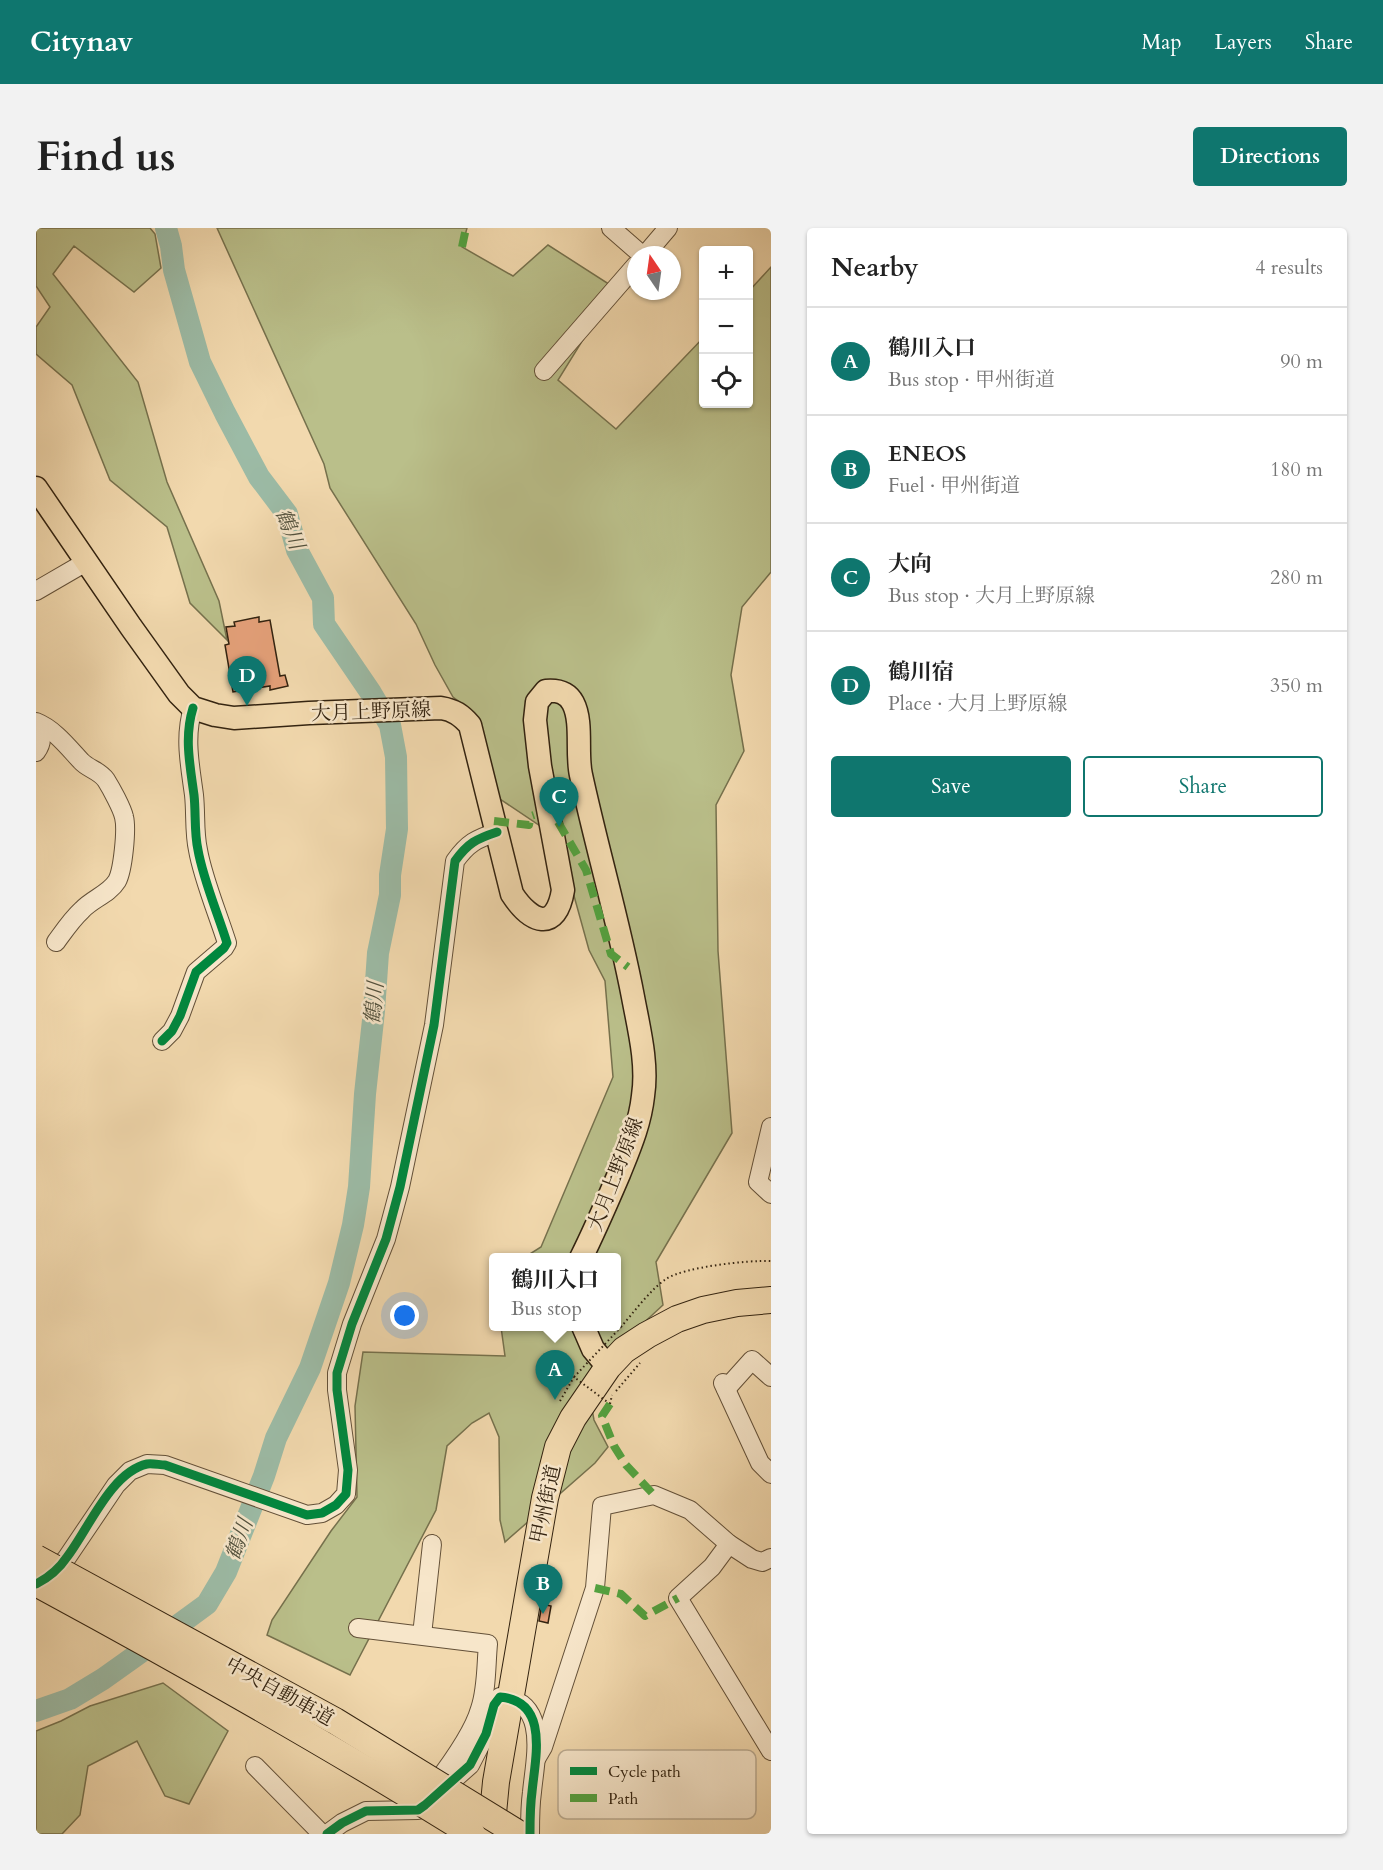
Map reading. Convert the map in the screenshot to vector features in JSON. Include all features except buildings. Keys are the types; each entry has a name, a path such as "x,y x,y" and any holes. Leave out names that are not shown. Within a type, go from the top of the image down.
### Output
{"highway":[{"name":"甲州街道","path":"490,1834 496,1782 545,1498 558,1447 573,1418 608,1367 624,1350 647,1335 677,1319 703,1310 737,1303 771,1300"},
{"name":"中央自動車道","path":"36,1558 335,1721 519,1834"},
{"name":"中央自動車道","path":"36,1584 222,1685 392,1784 472,1834"}],"main road":[{"path":"36,488 179,694 193,708"},
{"name":"大月上野原線","path":"193,708 234,718 441,708 461,715 470,725 512,894 522,909 534,918 543,919 555,914 561,903 563,890 540,766 535,720 537,702 546,691 556,690 566,694 574,704 580,772 628,967 645,1079 633,1141 583,1253"},
{"path":"586,1331 593,1349 608,1367"}],"street":[{"path":"611,228 632,246"},
{"path":"651,246 668,228"},
{"path":"544,371 627,275"},
{"path":"36,591 86,562"},
{"path":"162,1041 172,1031 180,1016 196,972 227,943 198,853 195,800 188,748 188,724 193,708"},
{"path":"36,723 42,736 42,743 36,752"},
{"path":"36,723 43,724 63,741 84,765 98,771 106,780 124,818 123,866 118,879 112,888 81,910 56,942"},
{"path":"36,1584 48,1578 66,1559 116,1485 130,1471 147,1464 165,1465 307,1515 322,1513 336,1506 345,1494 348,1470 337,1390 337,1373 342,1351 386,1239 400,1187 434,1025 455,861 464,848 477,839 497,832"},
{"path":"771,1127 758,1182 771,1194"},
{"path":"769,1467 760,1463 724,1386 752,1360 771,1377"},
{"path":"536,1759 543,1747 595,1588 602,1506 654,1495 690,1510 729,1544 753,1559 762,1562 771,1558"},
{"path":"422,1635 432,1544"},
{"path":"729,1544 712,1567 678,1598 771,1751"},
{"path":"358,1628 488,1644 480,1711 453,1762 418,1810"},
{"path":"327,1834 342,1823 366,1811 418,1810 470,1765 486,1734 494,1705 500,1697 511,1698 520,1704 533,1719 537,1738 530,1834"},
{"path":"255,1766 322,1834"}],"path":[{"path":"621,1327 663,1281 676,1273 771,1261"},
{"path":"560,1401 574,1377 617,1331"},
{"path":"574,1377 610,1404 612,1395 639,1363"}],"green space":[{"path":"36,228 150,228 155,234 161,268 134,292 74,246 53,274 138,382 167,482 219,601 227,640 190,603 167,527 110,480 72,385 36,354 36,327 50,307 36,286"},
{"path":"217,228 467,228 462,247 513,276 548,245 615,288 558,380 616,429 699,342 699,408 753,408 753,287 771,267 771,572 742,607 731,675 744,751 716,805 718,951 732,1133 656,1262 663,1305 586,1376 594,1420 608,1447 595,1463 505,1542 500,1520 499,1437 489,1413 472,1423 447,1446 436,1510 350,1675 267,1635 272,1620 331,1531 357,1497 355,1406 363,1352 505,1356 502,1331 621,1331 621,1253 531,1253 541,1247 613,1077 605,981 589,950 558,838 500,799 476,721 469,709 453,697 416,624 330,488 324,464"},
{"path":"163,1683 228,1731 189,1804 165,1796 137,1741 88,1766 80,1815 62,1834 36,1834 36,1731 90,1706"}],"waterway":[{"name":"鶴川","path":"36,1711 70,1699 103,1679 207,1604 226,1572 264,1476 276,1438 310,1368 339,1283 353,1225 359,1187 378,953 390,895 390,875 397,829 396,757 390,725 324,624 323,598 297,550 287,514 259,477 200,362 174,270 166,228"}],"marked path":[{"path":"462,247 466,228"},
{"path":"494,821 529,825 531,816 534,815"},
{"path":"558,822 586,870 611,954 628,967"},
{"path":"610,1404 602,1416 614,1446 626,1465 654,1495"},
{"path":"595,1588 621,1594 645,1616 678,1598"}],"cycle path":[{"path":"162,1041 172,1031 180,1016 196,972 227,943 203,873 197,843 188,740 193,708"},
{"path":"36,1584 53,1573 64,1561 101,1503 122,1478 134,1469 147,1464 165,1465 307,1515 322,1513 336,1505 346,1494 348,1470 337,1390 337,1373 352,1324 386,1239 400,1187 434,1025 455,861 473,842 497,832"},
{"path":"327,1834 342,1823 366,1811 418,1810 425,1805 470,1765 486,1734 494,1705 500,1697 516,1701 527,1709 533,1720 536,1748 530,1834"}],"place":[{"name":"鶴川宿","path":"247,706"},
{"name":"大向","path":"559,827"},
{"name":"鶴川入口","path":"555,1400"},
{"name":"ENEOS","path":"543,1614"}]}
